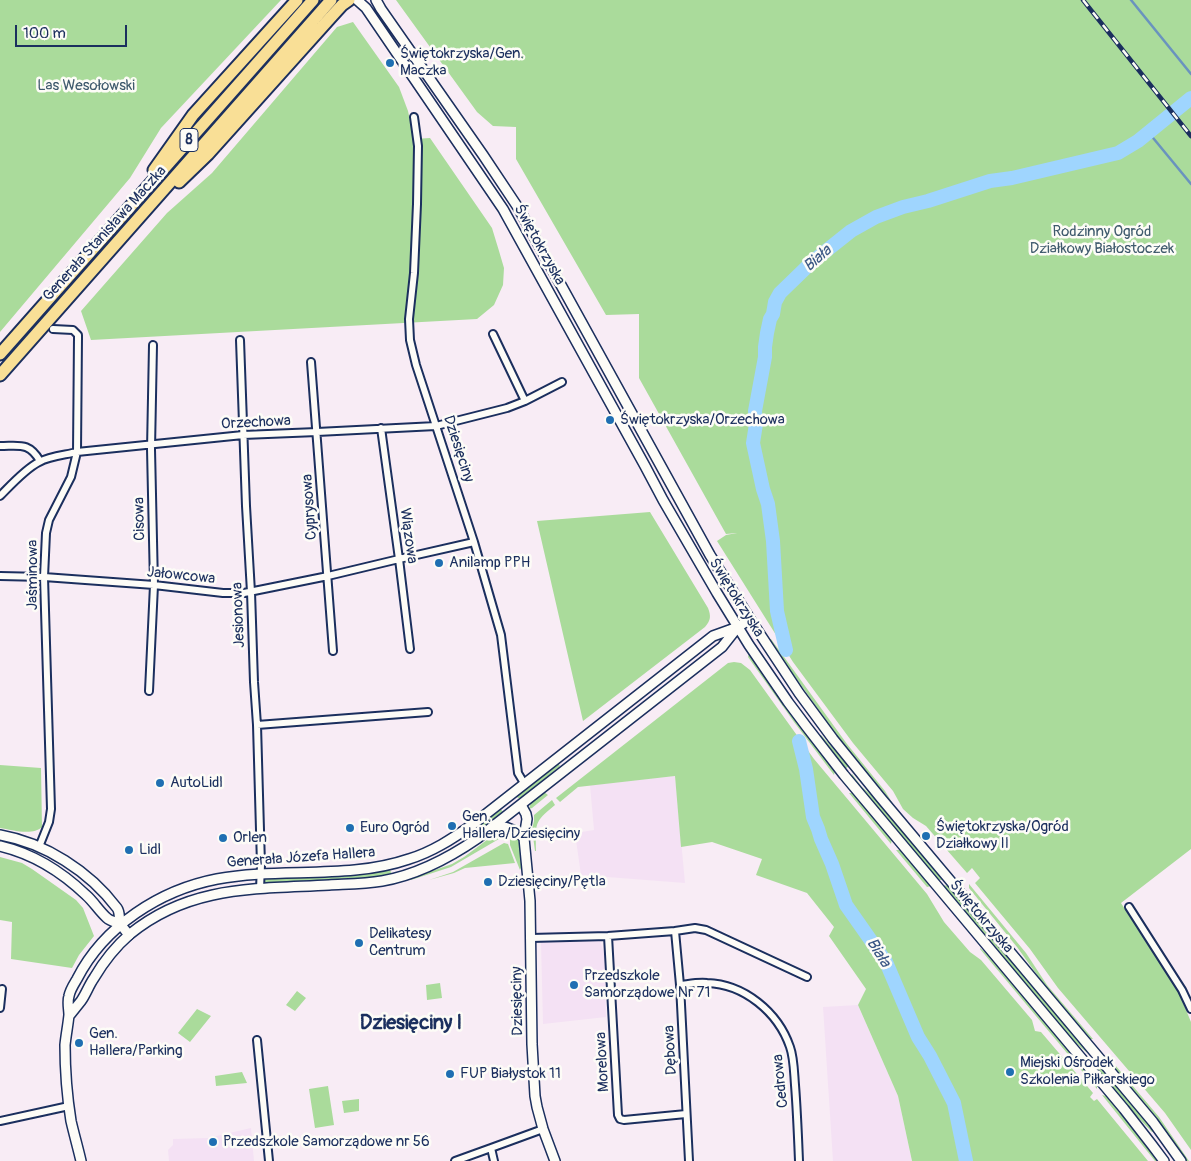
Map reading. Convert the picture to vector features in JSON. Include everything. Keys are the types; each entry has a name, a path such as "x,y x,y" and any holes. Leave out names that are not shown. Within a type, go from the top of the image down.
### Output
{"highway":[{"path":"110,229 128,200 152,173 193,116 297,0"},
{"name":"Generała Stanisława Maczka","path":"0,354 313,0"},
{"name":"Generała Stanisława Maczka","path":"0,375 331,0"},
{"path":"120,239 143,221 165,196 208,154 331,17 349,0"}],"main road":[{"name":"Świętokrzyska","path":"357,0 366,8 503,209 663,500 717,593 806,726 844,775 1138,1127 1164,1161"},
{"name":"Świętokrzyska","path":"376,0 381,10 518,208 710,555 799,693 855,766 1153,1122 1181,1161"},
{"name":"Generała Józefa Hallera","path":"81,1161 71,1120 66,1075 65,1044 69,1016 68,997 81,971 93,954 103,941 121,924 154,902 185,888 217,879 261,874 363,869 393,864 429,851 472,825 713,636 738,627 750,619"},
{"name":"Generała Józefa Hallera","path":"69,1016 116,947 129,935 162,914 190,901 224,892 372,882 398,877 429,866 462,849 722,647 738,627"},
{"path":"625,705 634,716"},
{"path":"844,775 855,766"},
{"name":"Dziesięciny","path":"521,805 526,814 524,838 531,938 532,1044 535,1096 537,1108 555,1161"},
{"path":"494,825 514,830 524,838"},
{"path":"0,835 17,838 39,847 81,873 100,888 118,910 121,924 129,935"},
{"path":"0,846 21,852 59,872 86,894 108,919 121,924"},
{"path":"59,872 66,862"},
{"path":"393,864 398,877"},
{"path":"154,902 162,914"},
{"path":"1084,1062 1089,1066 1095,1063 1097,1059 1095,1054"}],"street":[{"name":"Dziesięciny","path":"414,117 418,146 414,273 410,312 410,333 414,358 474,542 501,635 518,773 524,783"},
{"name":"Jaśminowa","path":"39,847 49,822 51,809 44,576 46,533 54,509 71,477 78,452 78,335 73,330 53,329"},
{"path":"493,334 525,401"},
{"name":"Jesionowa","path":"240,340 257,725 260,889"},
{"name":"Cisowa","path":"149,692 154,585 151,445 153,345"},
{"name":"Cyprysowa","path":"311,362 333,651"},
{"name":"Orzechowa","path":"0,496 40,461 78,452 243,435 436,426 507,408 562,382"},
{"name":"Wiązowa","path":"381,428 410,648"},
{"path":"0,446 30,448 40,461"},
{"name":"Jałowcowa","path":"0,576 44,576 224,593 251,592 474,542"},
{"path":"257,725 428,712"},
{"path":"1129,907 1182,990 1191,1009"},
{"path":"531,938 608,936 695,928 706,930 807,977"},
{"name":"Dębowa","path":"675,931 680,985 689,1161"},
{"name":"Morelowa","path":"608,936 618,1115 620,1119 624,1120 686,1114"},
{"name":"Cedrowa","path":"680,985 707,983 724,985 739,991 756,1000 767,1010 780,1027 790,1047 794,1072 799,1161"},
{"path":"0,1008 2,989"},
{"path":"257,1040 269,1161"},
{"path":"0,1121 69,1106"},
{"path":"455,1161 544,1129"},
{"path":"491,1148 494,1161"}],"shaded area":[{"path":"675,776 685,883 581,875 575,833 594,830 590,785"},
{"name":"Przedszkole Samorządowe Nr 71","path":"600,941 604,953 606,1017 543,1024 541,942"},
{"path":"858,1005 898,1096 912,1161 833,1161 823,1007"},
{"name":"Przedszkole Samorządowe nr 56","path":"251,1128 254,1161 169,1161 168,1150 173,1145 173,1139 208,1138"}],"green space":[{"name":"Las Wesołowski","path":"0,0 281,0 161,128 130,178 0,332"},
{"name":"Rodzinny Ogród Działkowy Białostoczek","path":"396,0 1191,0 1191,849 1121,903 1179,993 1191,1022 1191,1150 1165,1113 1058,988 1030,949 975,883 980,878 972,868 967,873 926,826 903,809 893,791 853,743 793,662 717,541 726,535 737,533 726,534 639,378 639,314 606,315 516,159 516,127 493,126 477,112"},
{"path":"353,22 399,87 408,111 414,139 430,138 492,228 504,268 503,285 494,305 477,319 91,340 81,311 167,213 212,173 337,27"},
{"path":"650,512 708,608 709,620 705,627 583,721 537,521"},
{"path":"768,639 771,639 893,804 843,744"},
{"path":"749,653 835,771 834,775 748,657"},
{"path":"728,663 741,663 750,670 814,759 927,894 944,922 970,952 981,960 1032,1020 1035,1031 1041,1032 1093,1093 1090,1097 1094,1101 1097,1099 1148,1161 912,1161 898,1096 858,1005 866,989 829,936 834,927 807,893 756,875 762,859 712,842 681,847 675,776 578,787 560,802 556,798"},
{"path":"821,735 849,766 845,769 819,736"},
{"path":"558,763 560,766 520,799 515,796"},
{"path":"0,765 41,768 42,827 38,830 22,832 0,828"},
{"path":"852,774 862,787 875,798 944,880 938,880 850,776"},
{"path":"544,792 548,795 529,809 531,802"},
{"path":"849,793 853,793 892,839 891,844"},
{"path":"552,800 555,805 537,824 535,851 532,829 534,815"},
{"path":"500,808 503,812 472,836 471,834"},
{"path":"505,832 504,836 451,867 411,880 409,879 452,864 495,834"},
{"path":"514,834 522,852 523,861 520,870 510,845 510,838"},
{"path":"504,843 508,844 515,863 465,868 454,873 429,880 453,872"},
{"path":"896,850 900,850 931,886 927,887"},
{"path":"0,857 22,863 32,869 76,900 83,908 94,936 79,955 72,968 11,959 12,922 0,920"},
{"path":"390,870 392,874 375,877 263,883 266,879 359,874"},
{"path":"969,884 1026,953 1047,985 1093,1039 1089,1039 1045,986 1017,947 969,888"},
{"path":"942,885 949,886 1094,1059 1068,1036"},
{"path":"980,949 1097,1085 1097,1089"},
{"path":"440,983 442,998 427,1000 426,985"},
{"path":"297,991 306,998 295,1011 286,1005"},
{"path":"197,1009 211,1016 190,1042 178,1033"},
{"path":"1110,1059 1159,1117 1189,1161 1186,1161 1157,1119 1110,1063"},
{"path":"1099,1065 1154,1131 1152,1132 1125,1104 1095,1068"},
{"path":"242,1072 247,1083 216,1086 215,1076"},
{"path":"328,1086 334,1125 315,1128 309,1089"},
{"path":"1102,1095 1106,1096 1158,1161 1155,1161"},
{"path":"359,1099 359,1111 344,1113 342,1101"}],"waterway":[{"path":"1131,0 1191,74"},
{"name":"Biała","path":"786,650 777,611 773,541 768,504 753,443 756,424 755,411 765,357 767,333 775,302 780,293 812,262 851,231 876,217 990,181 1012,178 1118,153 1138,141 1191,98"},
{"path":"1149,133 1191,184"},
{"name":"Biała","path":"799,741 806,769 813,817 846,905 886,962 918,1037 954,1103 966,1161"}],"railway":[{"path":"1083,0 1191,136"}],"place":[{"name":"Świętokrzyska/Gen. Maczka","path":"390,63"},
{"name":"Świętokrzyska/Orzechowa","path":"610,420"},
{"name":"Anilamp PPH","path":"439,563"},
{"name":"AutoLidl","path":"160,783"},
{"name":"Gen. Hallera/Dziesięciny","path":"452,826"},
{"name":"Euro Ogród","path":"350,828"},
{"name":"Świętokrzyska/Ogród Działkowy II","path":"926,836"},
{"name":"Orlen","path":"223,838"},
{"name":"Lidl","path":"129,850"},
{"name":"Dziesięciny/Pętla","path":"488,882"},
{"name":"Delikatesy Centrum","path":"359,943"},
{"name":"Przedszkole Samorządowe Nr 71","path":"574,985"},
{"name":"Gen. Hallera/Parking","path":"79,1043"},
{"name":"Miejski Ośrodek Szkolenia Piłkarskiego","path":"1010,1072"},
{"name":"FUP Białystok 11","path":"450,1074"},
{"name":"Przedszkole Samorządowe nr 56","path":"213,1142"}],"district":[{"name":"Dziesięciny I","path":"411,1024"}]}
